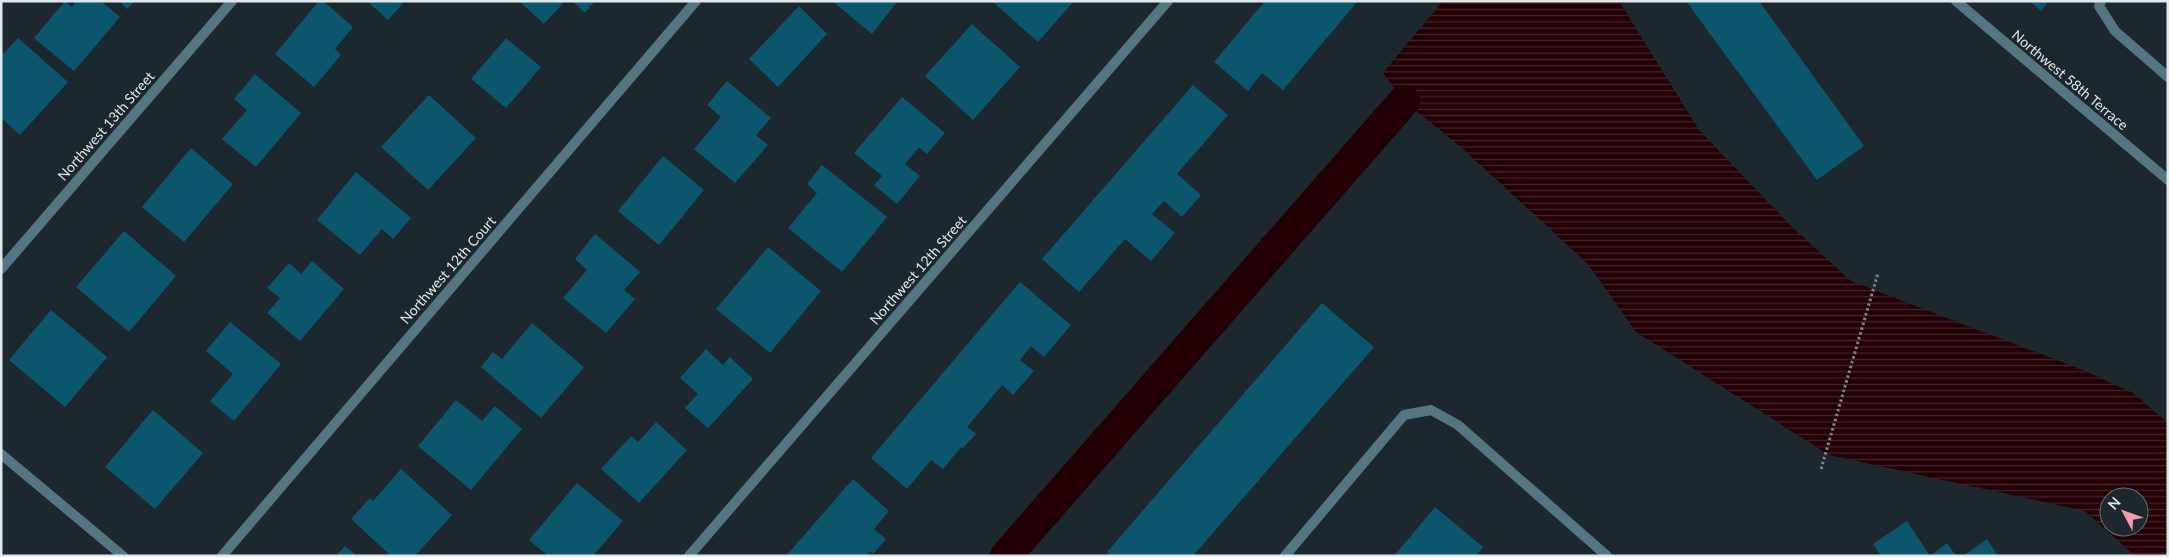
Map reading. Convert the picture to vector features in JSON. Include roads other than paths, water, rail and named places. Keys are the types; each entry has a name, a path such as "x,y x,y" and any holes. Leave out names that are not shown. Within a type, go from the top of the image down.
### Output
{"street":[{"name":"Northwest 13th Street","path":"1,269 232,1"},
{"name":"Northwest 12th Court","path":"222,556 696,1"},
{"name":"Northwest 12th Street","path":"690,556 1168,1"},
{"name":"Northwest 58th Terrace","path":"1956,1 2168,180"},
{"path":"2101,1 2099,6 2115,31 2168,77"},
{"path":"1285,556 1404,416 1432,410 1458,425 1607,556"},
{"path":"1,454 123,556"}],"waterway":[{"path":"1006,556 1404,101"}]}
